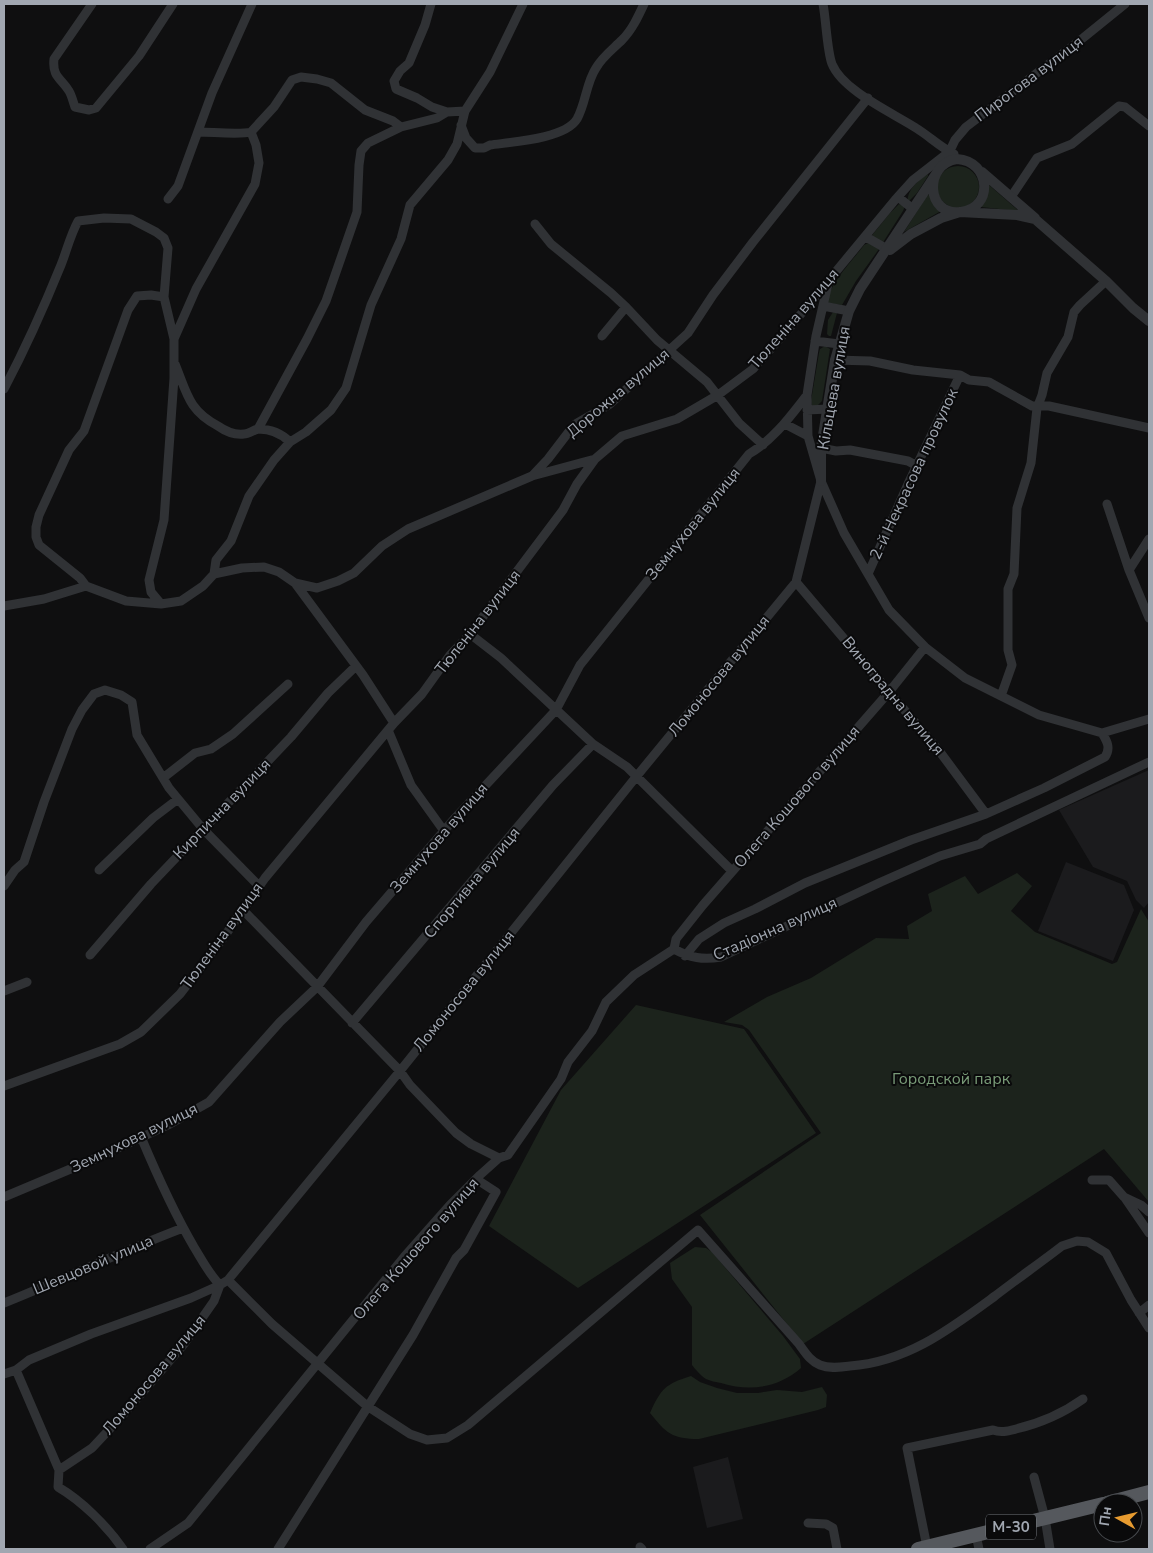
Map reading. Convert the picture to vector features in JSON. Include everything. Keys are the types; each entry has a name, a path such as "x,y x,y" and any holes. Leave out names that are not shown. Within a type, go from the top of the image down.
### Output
{"highway":[{"name":"М-30","path":"923,1548 1093,1506"}],"street":[{"path":"92,4 54,58 53,68 70,92 74,107 89,110 96,108 139,56 173,4"},
{"path":"168,199 178,186 212,93 252,4"},
{"path":"431,4 425,25 409,63 394,80 396,89 446,112 465,112"},
{"path":"164,297 151,295 137,296 128,310 84,431 69,450 39,515 36,527 38,544 80,578 86,586 126,601 161,604 181,600 203,586 214,574 216,560 231,541 249,496 274,460 290,442 306,432 331,410 346,388 371,305 401,239 410,205 448,160 457,144 465,112 490,72 523,4"},
{"path":"461,125 466,138 476,148 546,136 565,129 576,121 595,68 624,39 636,23 644,4"},
{"path":"824,4 832,62 836,71 848,85 916,128 949,152 968,161 979,169 1149,321"},
{"name":"Пирогова вулиця","path":"944,164 955,140 966,127 1125,4"},
{"path":"199,132 246,134 251,132 274,107 292,80 301,77 332,83 364,110 394,121 401,127"},
{"name":"Дорожна вулиця","path":"295,583 317,588 338,581 354,573 382,546 408,529 532,476 548,459 574,425 610,404 688,333 713,295 868,98"},
{"path":"1011,197 1037,158 1072,144 1119,106 1125,107 1149,126"},
{"path":"258,429 326,301 357,212 361,151 368,143 401,127 436,118 446,112"},
{"path":"174,339 196,289 255,184 259,163 256,145 251,132"},
{"name":"Тюленіна вулиця","path":"4,1086 120,1044 141,1032 180,994 224,937 259,886 391,727 422,694 450,655 470,634 563,510 577,484 595,459 622,436 677,420 718,395 753,370 913,180 949,152"},
{"path":"944,164 952,160 968,161"},
{"name":"Кільцева вулиця","path":"944,164 860,289 848,311 835,360 821,448 821,481 844,533 889,610 925,647 965,678 1039,715 1102,733"},
{"path":"866,237 886,251 911,234 941,218 975,206 983,194 984,178 979,169"},
{"path":"936,174 932,182 932,188 938,202 946,209 960,212 1017,215 1035,219"},
{"path":"898,197 913,209"},
{"path":"4,389 16,367 61,264 70,236 78,221 104,218 131,219 164,238 168,248 164,297 174,339 174,360 164,520 149,580 151,592 161,604"},
{"path":"535,224 551,244 626,307 670,350 707,382 740,423 763,445"},
{"path":"821,481 808,436 807,395 815,341 829,281"},
{"path":"1001,696 1012,665 1008,650 1008,589 1014,574 1017,508 1031,463 1038,406 1047,373 1068,337 1074,312 1106,281"},
{"path":"823,306 848,311"},
{"path":"602,336 626,307"},
{"path":"815,341 839,344"},
{"path":"174,360 188,399 203,418 226,431 243,434 258,429 283,435 290,442"},
{"path":"835,360 870,361 913,370 960,375 969,380 989,382 1032,406 1049,406 1149,428"},
{"name":"2-й Некрасова провулок","path":"868,574 960,375"},
{"name":"Земнухова вулиця","path":"4,1197 168,1125 209,1102 280,1022 317,987 366,922 444,831 556,710 580,666 749,454 763,445 785,424 807,395"},
{"path":"807,410 828,409"},
{"path":"785,424 808,436"},
{"path":"821,448 836,451 850,450 908,461 917,466"},
{"path":"532,476 595,459"},
{"name":"Ломоносова вулиця","path":"59,1470 92,1448 184,1344 214,1301 224,1283 400,1071 636,777 796,582 821,481"},
{"path":"1106,504 1129,570 1149,618"},
{"path":"1129,570 1149,539"},
{"path":"214,574 242,568 264,567 279,572 295,583 363,674 391,727 411,785 444,831"},
{"name":"Виноградна вулиця","path":"796,582 940,752 986,814"},
{"path":"4,606 44,599 86,586"},
{"path":"470,634 501,658 593,744 627,767 732,871"},
{"name":"Олега Кошового вулиця","path":"150,1549 188,1523 404,1257 476,1179 499,1158 504,1158 508,1155 561,1079 568,1062 592,1031 606,1002 634,975 674,949 676,939 732,871 889,692 925,647"},
{"name":"Кирпична вулиця","path":"90,955 151,884 291,737 328,693 356,666"},
{"path":"163,778 195,753 211,750 233,734 288,684"},
{"path":"4,886 15,870 24,862 44,802 72,729 94,694 105,690 121,695 132,702 137,735 163,778 203,829 259,886"},
{"path":"1102,733 1149,718"},
{"name":"Стадіонна вулиця","path":"1102,733 1108,747 1105,757 1051,785 986,814 911,840 805,883 755,909 724,922 700,938 685,956 707,960 721,957 823,908 940,856 980,844 986,839 1149,762"},
{"name":"Спортивна вулиця","path":"352,1023 553,785 593,744"},
{"path":"98,870 153,818 178,798"},
{"path":"242,910 400,1071 410,1085 456,1133 471,1144 499,1158"},
{"path":"674,949 685,956"},
{"path":"4,991 27,982"},
{"path":"142,1137 164,1192 210,1275 224,1283 367,1406 410,1434 427,1440 447,1438 468,1425 698,1230 799,1344 807,1356 818,1364 830,1368 862,1366 890,1359 928,1342 950,1329 1062,1246 1077,1241 1088,1242 1106,1253 1130,1300 1149,1328"},
{"path":"278,1549 413,1335 496,1192 476,1179"},
{"path":"1092,1180 1109,1180 1124,1197 1149,1233"},
{"path":"1124,1197 1141,1205 1149,1212"},
{"name":"Шевцовой улица","path":"4,1303 136,1246 183,1228"},
{"path":"4,1374 16,1370 29,1360 91,1334 191,1298 224,1283"},
{"path":"1139,1313 1149,1305"},
{"path":"16,1370 59,1470 58,1487 67,1492 102,1522 123,1549"},
{"path":"923,1548 907,1448 993,1430 999,1433 1035,1425 1066,1411 1083,1399"},
{"path":"1034,1477 1045,1518 1050,1549"},
{"path":"808,1523 826,1524 833,1528 837,1549"},
{"path":"976,1535 979,1549"}],"shaded area":[{"path":"1149,770 1149,902 1144,908 1136,900 1127,881 1093,867 1059,810"},
{"path":"1066,862 1124,885 1134,910 1113,961 1038,931"},
{"path":"728,1457 743,1519 707,1528 693,1467"}],"green space":[{"path":"958,166 973,172 979,187 973,202 958,208 943,202 937,187 943,172"},
{"path":"928,174 917,193 908,202 911,190 917,182"},
{"path":"989,185 1019,211 981,207"},
{"path":"928,194 941,211 904,232"},
{"path":"899,204 905,206 903,211 882,244 872,236"},
{"path":"868,243 879,249 856,281 842,305 828,303 831,289 841,273 864,245"},
{"path":"833,312 837,313 831,336 829,336 827,334 828,320"},
{"path":"825,346 830,349 822,401 817,406 812,406 811,401 819,353 820,349"},
{"name":"Городской парк","path":"1017,873 1032,886 1011,911 1035,932 1112,964 1117,962 1141,909 1149,922 1149,1202 1104,1149 803,1344 700,1215 821,1133 749,1030 742,1025 724,1022 767,997 811,978 876,938 909,939 907,926 932,911 928,894 965,876 978,894"},
{"path":"636,1005 744,1029 816,1133 578,1288 489,1226 561,1090"},
{"path":"695,1247 706,1248 712,1252 783,1336 800,1359 801,1368 792,1375 773,1384 753,1387 732,1386 711,1381 704,1378 697,1371 692,1365 692,1307 672,1279 670,1263"},
{"path":"691,1376 700,1382 737,1393 758,1393 777,1390 802,1392 822,1387 827,1395 826,1407 699,1439 682,1438 670,1434 650,1413 657,1398 665,1388"}]}
